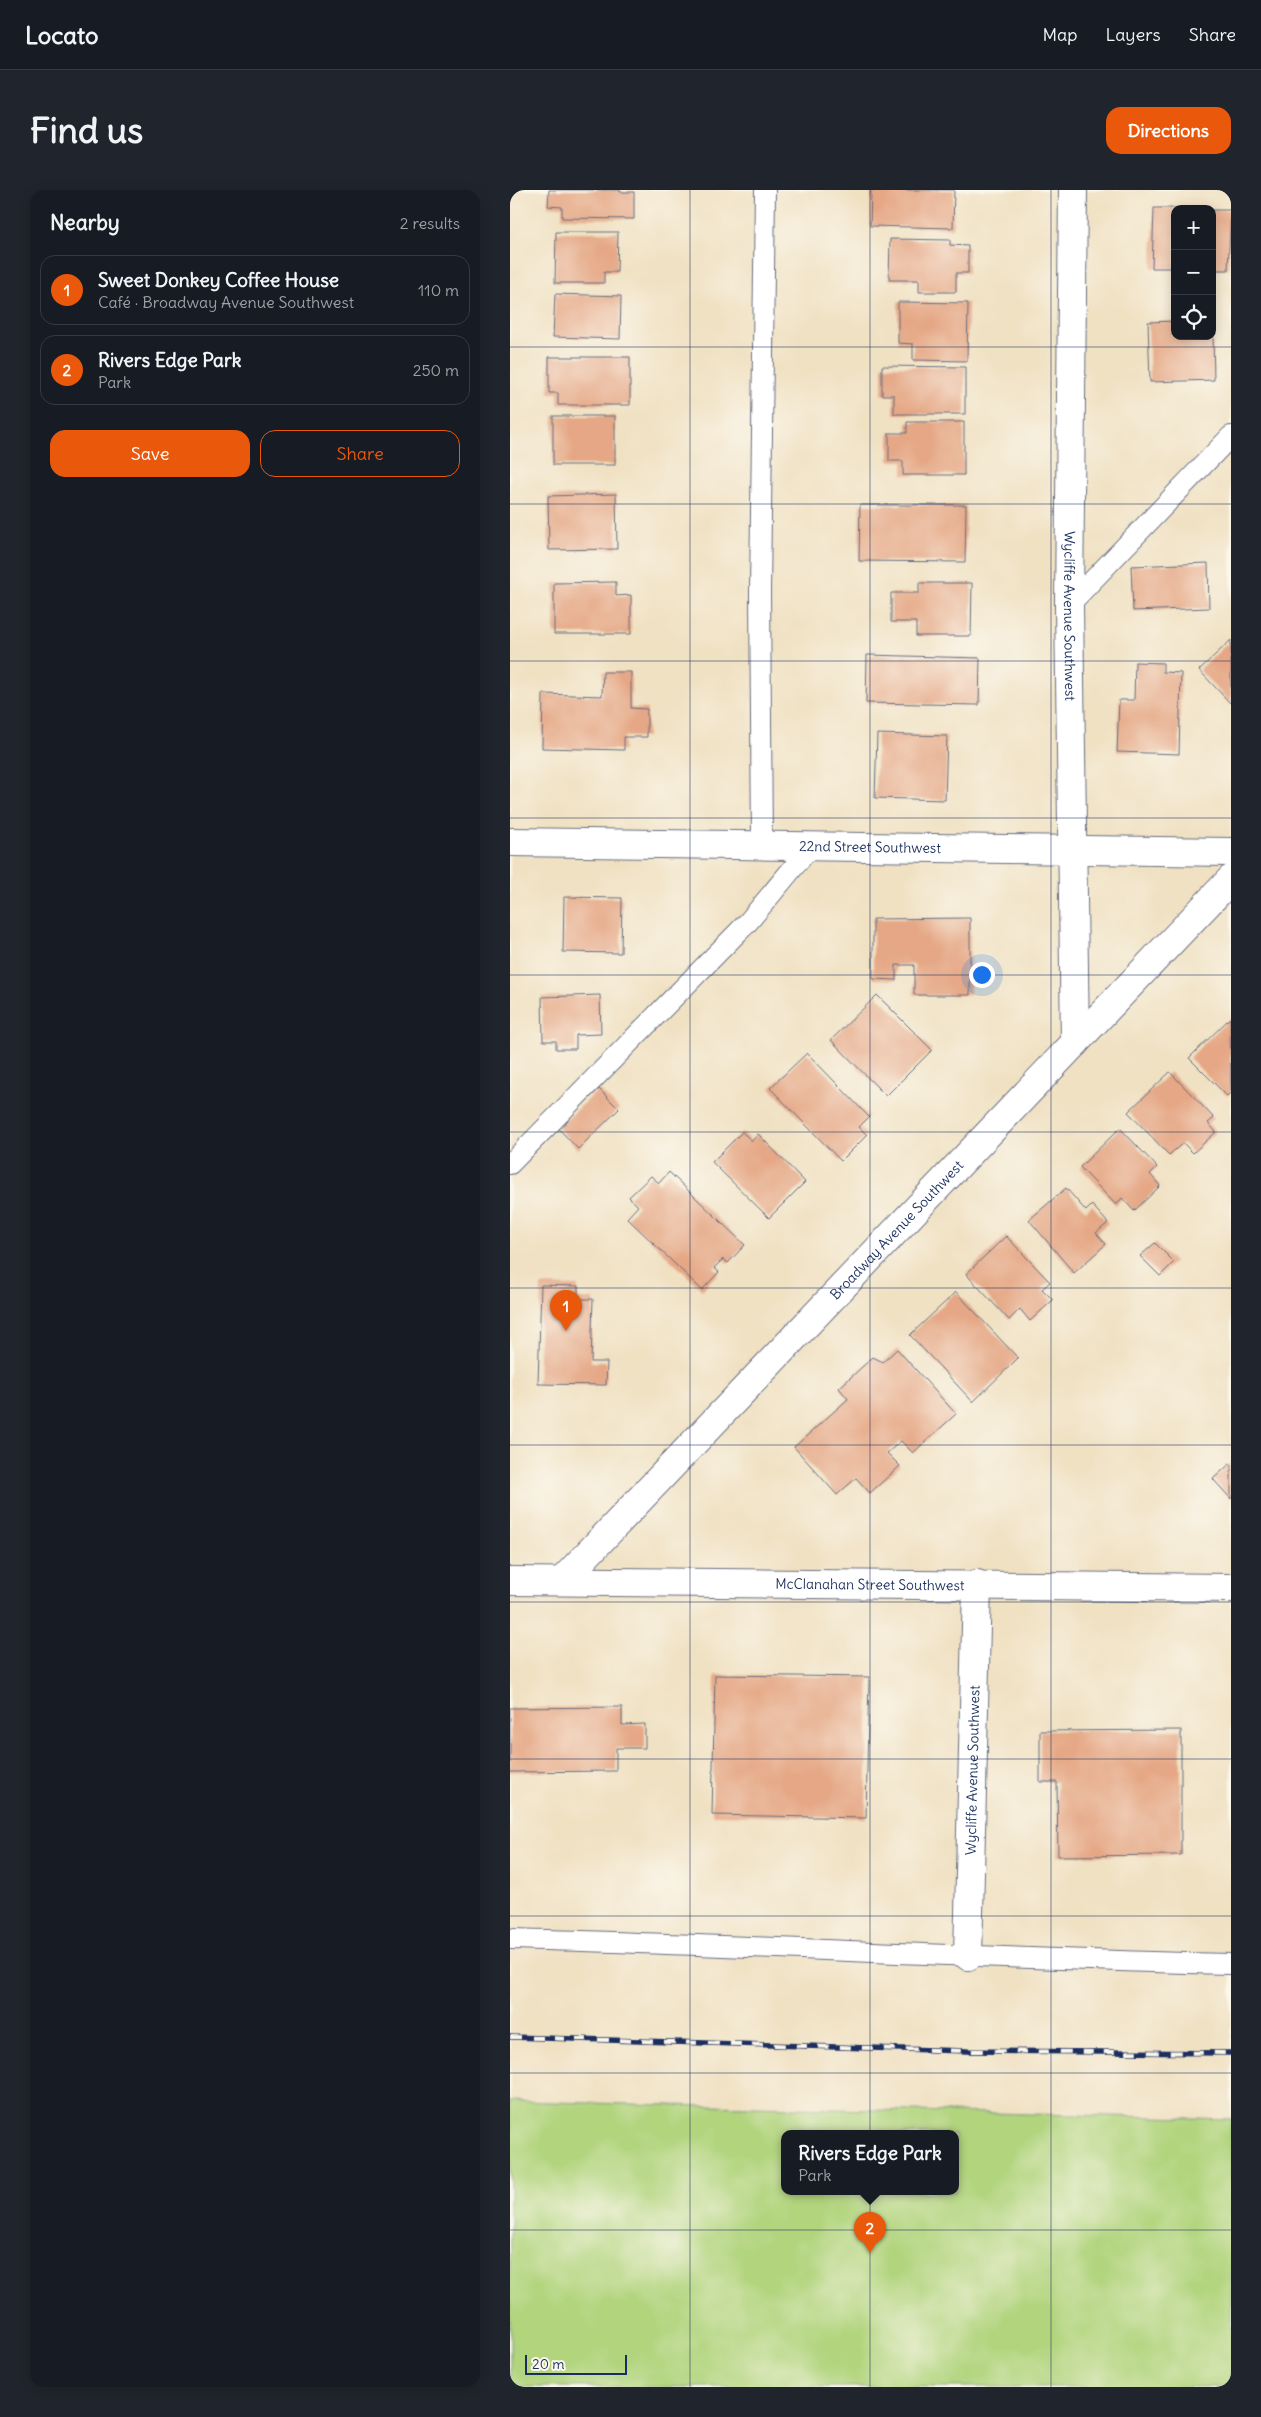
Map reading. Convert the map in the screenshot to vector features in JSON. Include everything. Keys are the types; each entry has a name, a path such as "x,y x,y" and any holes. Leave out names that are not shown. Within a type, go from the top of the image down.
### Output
{"street":[{"name":"Wycliffe Avenue Southwest","path":"1073,190 1069,605 1070,848 1075,1043"},
{"name":"22nd Street Southwest","path":"510,842 1070,848 1231,852"},
{"name":"Broadway Avenue Southwest","path":"562,1581 1231,879"},
{"name":"McClanahan Street Southwest","path":"510,1581 977,1584 1231,1588"},
{"name":"Wycliffe Avenue Southwest","path":"968,1956 977,1584"}],"lane":[{"path":"762,844 760,593 765,190"},
{"path":"1069,605 1231,436"},
{"path":"510,1164 749,920 812,845"},
{"path":"510,1939 698,1943 1063,1961 1231,1964"}],"green space":[{"path":"510,2101 1231,2119 1231,2387 510,2387"}],"building":[{"path":"549,190 620,190 620,192 634,192 634,219 562,218 562,207 548,206"},
{"path":"871,190 954,190 953,228 870,226"},
{"path":"1154,208 1171,208 1171,268 1152,268"},
{"path":"1216,210 1231,210 1228,270 1216,270"},
{"path":"556,232 618,232 617,272 604,272 604,283 555,283"},
{"path":"890,239 950,240 950,245 968,246 968,273 956,273 956,292 919,292 919,280 889,280"},
{"path":"555,294 621,296 620,339 553,337"},
{"path":"898,302 968,303 967,361 913,360 913,344 898,343"},
{"path":"1171,321 1171,340 1213,340 1214,380 1150,382 1148,322"},
{"path":"549,357 630,357 630,405 558,405 558,393 549,393"},
{"path":"882,366 965,367 965,414 894,414 894,395 882,395"},
{"path":"553,416 615,416 615,465 553,465"},
{"path":"907,422 964,422 964,475 903,475 903,461 889,461 889,433 907,433"},
{"path":"616,494 617,549 549,550 548,496"},
{"path":"860,505 966,505 965,562 859,561"},
{"path":"1208,563 1209,608 1133,611 1131,566"},
{"path":"616,582 616,596 631,595 631,634 554,634 554,583"},
{"path":"919,583 972,583 971,636 916,636 916,622 891,622 891,593 919,593"},
{"path":"1231,640 1231,704 1199,670"},
{"path":"867,655 980,658 979,705 866,703"},
{"path":"1135,662 1163,663 1163,672 1181,673 1179,754 1117,752 1119,700 1134,700"},
{"path":"603,672 631,672 631,708 647,709 647,737 624,737 624,750 542,748 543,694 602,696"},
{"path":"877,734 947,736 945,800 875,798"},
{"path":"564,897 622,898 621,953 563,952"},
{"path":"970,918 970,995 914,995 914,965 896,965 896,980 873,979 873,919"},
{"path":"600,995 601,1034 576,1035 576,1049 556,1049 556,1041 543,1041 542,997"},
{"path":"877,995 932,1050 886,1096 831,1040"},
{"path":"1230,1018 1231,1092 1227,1096 1189,1058"},
{"path":"807,1053 869,1117 859,1127 867,1135 841,1161 770,1088"},
{"path":"1170,1072 1214,1118 1208,1123 1216,1132 1193,1153 1183,1143 1169,1155 1128,1112"},
{"path":"599,1089 619,1109 578,1149 558,1128"},
{"path":"1120,1128 1157,1167 1150,1174 1160,1186 1134,1211 1122,1198 1116,1205 1080,1167"},
{"path":"742,1132 752,1141 758,1134 805,1182 769,1218 712,1162"},
{"path":"669,1172 745,1245 728,1263 723,1259 714,1268 719,1272 702,1290 627,1218 638,1206 629,1197 651,1176 659,1183"},
{"path":"1066,1188 1086,1211 1092,1205 1108,1223 1096,1233 1106,1244 1074,1273 1029,1220"},
{"path":"1006,1236 1050,1282 1042,1289 1053,1300 1030,1321 1020,1309 1009,1320 966,1274"},
{"path":"1155,1243 1174,1262 1160,1276 1140,1256"},
{"path":"541,1285 578,1286 578,1299 593,1299 591,1362 607,1362 606,1385 538,1384"},
{"path":"956,1292 1018,1358 973,1402 910,1335"},
{"path":"897,1349 956,1414 913,1453 901,1441 887,1453 900,1466 870,1493 856,1478 837,1495 794,1447 848,1399 839,1388 873,1357 883,1362"},
{"path":"1231,1463 1231,1499 1213,1479"},
{"path":"715,1675 869,1677 866,1818 712,1815"},
{"path":"622,1707 622,1725 645,1724 645,1748 616,1748 616,1771 510,1772 510,1708"},
{"path":"1181,1730 1181,1855 1058,1856 1057,1782 1040,1782 1040,1731"}],"railway":[{"path":"510,2037 967,2051 1231,2053"}],"place":[{"name":"Sweet Donkey Coffee House","path":"566,1331"},
{"name":"Rivers Edge Park","path":"870,2253"}]}
